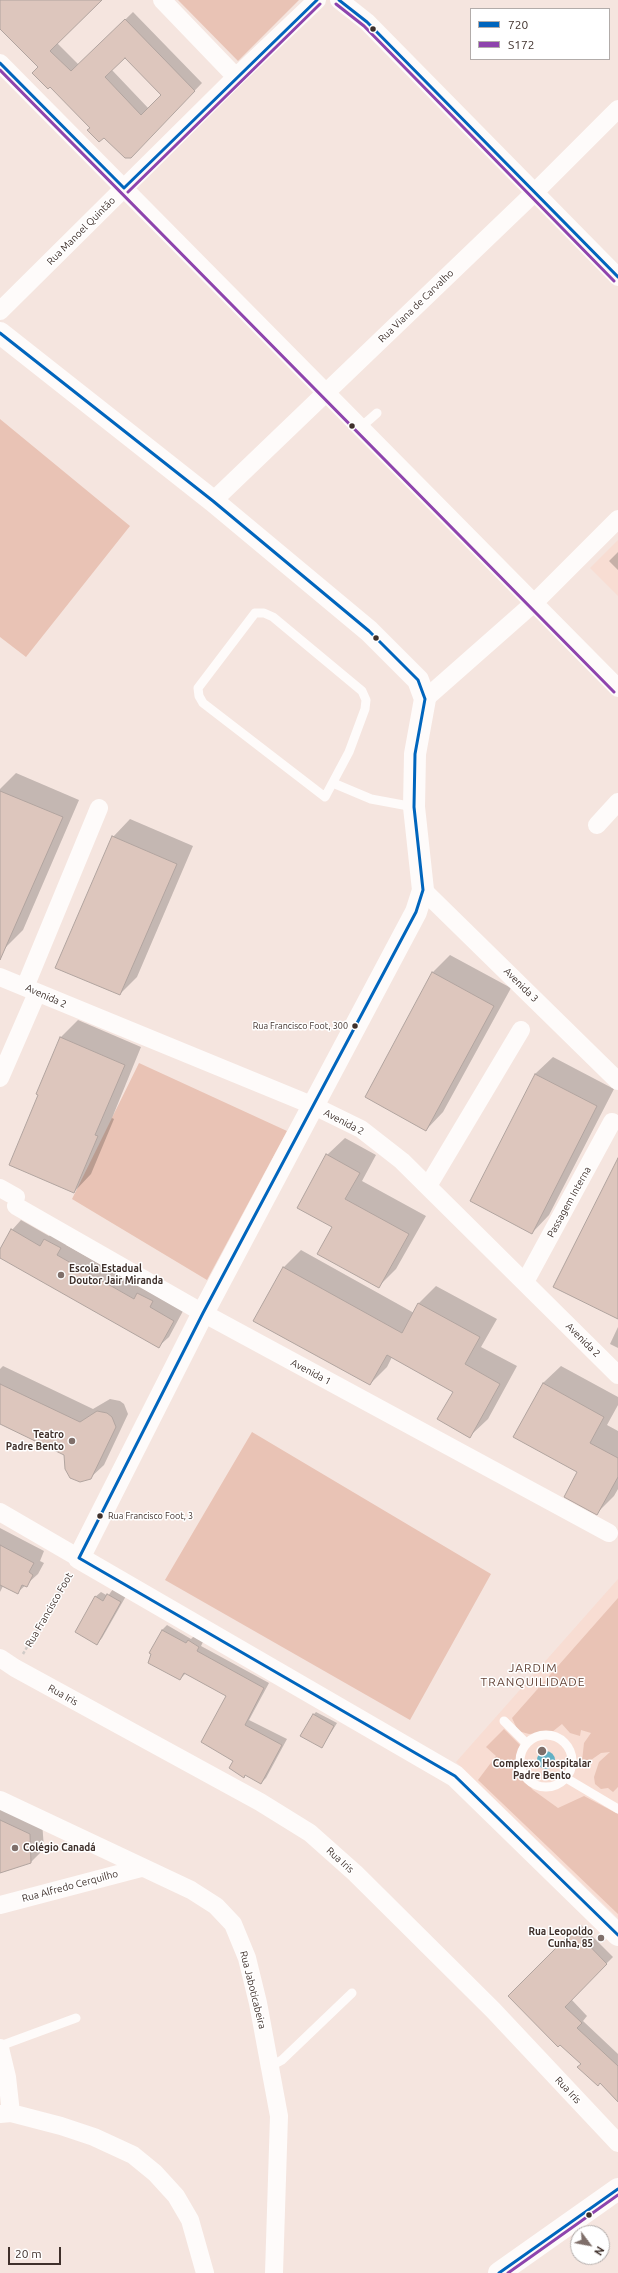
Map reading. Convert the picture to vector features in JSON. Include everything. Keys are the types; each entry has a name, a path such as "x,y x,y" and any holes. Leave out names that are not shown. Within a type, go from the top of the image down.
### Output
{"street":[{"path":"162,0 236,77"},
{"name":"Rua Manoel Quintão","path":"0,311 236,77 317,0"},
{"path":"339,0 367,22 618,277"},
{"path":"0,63 535,602 618,688"},
{"name":"Rua Viana de Carvalho","path":"213,501 534,193 618,109"},
{"path":"0,332 213,501 368,631 418,680 425,699 415,754 414,807 423,890 416,912 314,1106 202,1313 79,1558"},
{"path":"425,699 535,602 618,519"},
{"path":"597,825 618,802"},
{"path":"0,1078 99,808"},
{"name":"Avenida 3","path":"423,890 618,1081"},
{"name":"Avenida 2","path":"0,977 314,1106 361,1129 402,1161 618,1375"},
{"path":"428,1186 521,1030"},
{"name":"Passagem Interna","path":"525,1282 612,1122"},
{"name":"Avenida 1","path":"0,1188 16,1201 202,1313 609,1533"},
{"path":"0,1512 455,1776 618,1935"},
{"name":"Rua Iris","path":"0,1658 15,1668 260,1802 310,1832 355,1873 493,2010 618,2144"},
{"name":"Rua Jaboticabeira","path":"0,1800 141,1868 191,1890 216,1906 233,1924 246,1958 271,2066 279,2116 274,2273"},
{"name":"Rua Alfredo Cerquilho","path":"0,1904 141,1868"},
{"path":"0,2047 6,2077 5,2114 61,2126 94,2137 133,2155 155,2173 176,2196 190,2220 206,2273"},
{"path":"499,2273 618,2189"}],"lane":[{"path":"361,427 376,413"},
{"path":"255,613 264,613 273,617 362,692 366,700 365,709 349,752 333,783 325,797 203,703 199,696 198,688 255,613"},
{"path":"333,783 371,799 414,807"},
{"path":"504,1721 526,1743"},
{"path":"540,1735 556,1736 569,1747 572,1763 566,1778 552,1786 536,1785 532,1782 523,1774 520,1759 526,1743 540,1735"},
{"path":"566,1778 618,1808"},
{"path":"271,2066 282,2060 352,1993"},
{"path":"0,2047 76,2018"}],"path":[{"name":"Rua Francisco Foot","path":"15,1668 79,1558"}],"shaded area":[{"path":"178,0 299,0 238,61"},
{"path":"0,419 130,526 26,657 0,637"},
{"path":"618,540 618,596 590,568"},
{"path":"139,1063 287,1131 207,1280 72,1199"},
{"path":"252,1432 491,1574 410,1720 165,1580"},
{"name":"Complexo Hospitalar Padre Bento","path":"618,1579 618,1918 456,1762"},
{"path":"618,1598 618,1787 613,1792 608,1788 601,1789 595,1784 594,1777 599,1762 610,1752 601,1753 591,1760 582,1761 584,1743 591,1733 581,1730 580,1736 570,1733 562,1724 552,1732 529,1734 518,1731 512,1718"},
{"path":"504,1729 520,1745 517,1760 520,1776 533,1790 558,1808 584,1796 618,1814 618,1914 478,1780 496,1756 486,1747"}],"water":[{"path":"542,1751 550,1751 555,1756 553,1767 550,1769 542,1769 537,1764 537,1756"}],"building":[{"path":"0,0 102,0 50,51 71,71 125,19 195,91 131,158 125,158 104,138 99,142 87,130 90,128 50,87 48,89 32,73 38,67 0,29","holes":["125,58 161,95 141,115 105,77"]},
{"path":"0,791 63,817 0,960"},
{"path":"112,836 177,864 120,995 55,968"},
{"path":"432,972 494,1006 426,1131 365,1097"},
{"path":"60,1037 125,1065 95,1135 98,1136 74,1193 9,1165"},
{"path":"535,1074 597,1106 532,1234 470,1201"},
{"path":"326,1154 360,1173 345,1199 409,1234 379,1288 317,1254 332,1227 297,1208"},
{"path":"618,1158 618,1319 553,1287"},
{"name":"Escola Estadual Doutor Jair Miranda","path":"11,1229 40,1246 44,1239 61,1248 57,1255 134,1299 137,1293 153,1301 150,1307 174,1321 159,1348 0,1258 0,1249"},
{"path":"283,1267 402,1333 418,1303 480,1337 465,1364 500,1384 470,1438 437,1419 453,1392 387,1355 370,1385 253,1321"},
{"path":"543,1383 604,1417 590,1443 618,1458 618,1477 597,1515 564,1497 577,1472 513,1437"},
{"name":"Teatro Padre Bento","path":"0,1384 80,1422 97,1411 107,1413 112,1417 116,1427 91,1479 80,1482 70,1478 65,1469 64,1455 0,1424"},
{"path":"0,1545 34,1563 29,1572 33,1575 27,1587 22,1585 18,1594 0,1585"},
{"path":"107,1594 121,1602 97,1645 75,1632 95,1596 103,1601"},
{"path":"162,1630 186,1643 188,1640 199,1647 197,1651 264,1688 245,1725 282,1745 261,1784 245,1775 244,1778 229,1768 233,1761 201,1742 226,1696 184,1673 180,1680 148,1663 151,1654 149,1653"},
{"path":"313,1714 334,1726 322,1748 300,1736"},
{"name":"Colégio Canadá","path":"0,1820 30,1834 31,1863 0,1873"},
{"path":"574,1930 607,1964 565,2007 582,2023 577,2028 618,2066 618,2102 600,2083 598,2086 577,2067 581,2064 560,2045 558,2047 508,1996"}],"transit line":[{"name":"720","path":"0,63 124,188 317,0"},
{"name":"720","path":"339,0 367,22 618,277"},
{"name":"S172","path":"128,192 320,4"},
{"name":"S172","path":"336,4 364,26 614,281"},
{"name":"S172","path":"0,70 614,692"},
{"name":"720","path":"0,333 213,501 369,631 418,680 425,699 415,754 414,807 423,890 416,912 203,1313 79,1558 455,1776 618,1935"},
{"name":"720","path":"499,2273 618,2189"},
{"name":"S172","path":"508,2273 618,2195"}],"place":[{"name":"Rua Francisco Foot, 300","path":"355,1026"},
{"name":"Escola Estadual Doutor Jair Miranda","path":"61,1275"},
{"name":"Teatro Padre Bento","path":"72,1441"},
{"name":"Rua Francisco Foot, 3","path":"100,1516"},
{"name":"Complexo Hospitalar Padre Bento","path":"542,1751"},
{"name":"Colégio Canadá","path":"15,1848"},
{"name":"Rua Leopoldo Cunha, 85","path":"601,1938"}],"district":[{"name":"JARDIM TRANQUILIDADE","path":"533,1675"}]}
